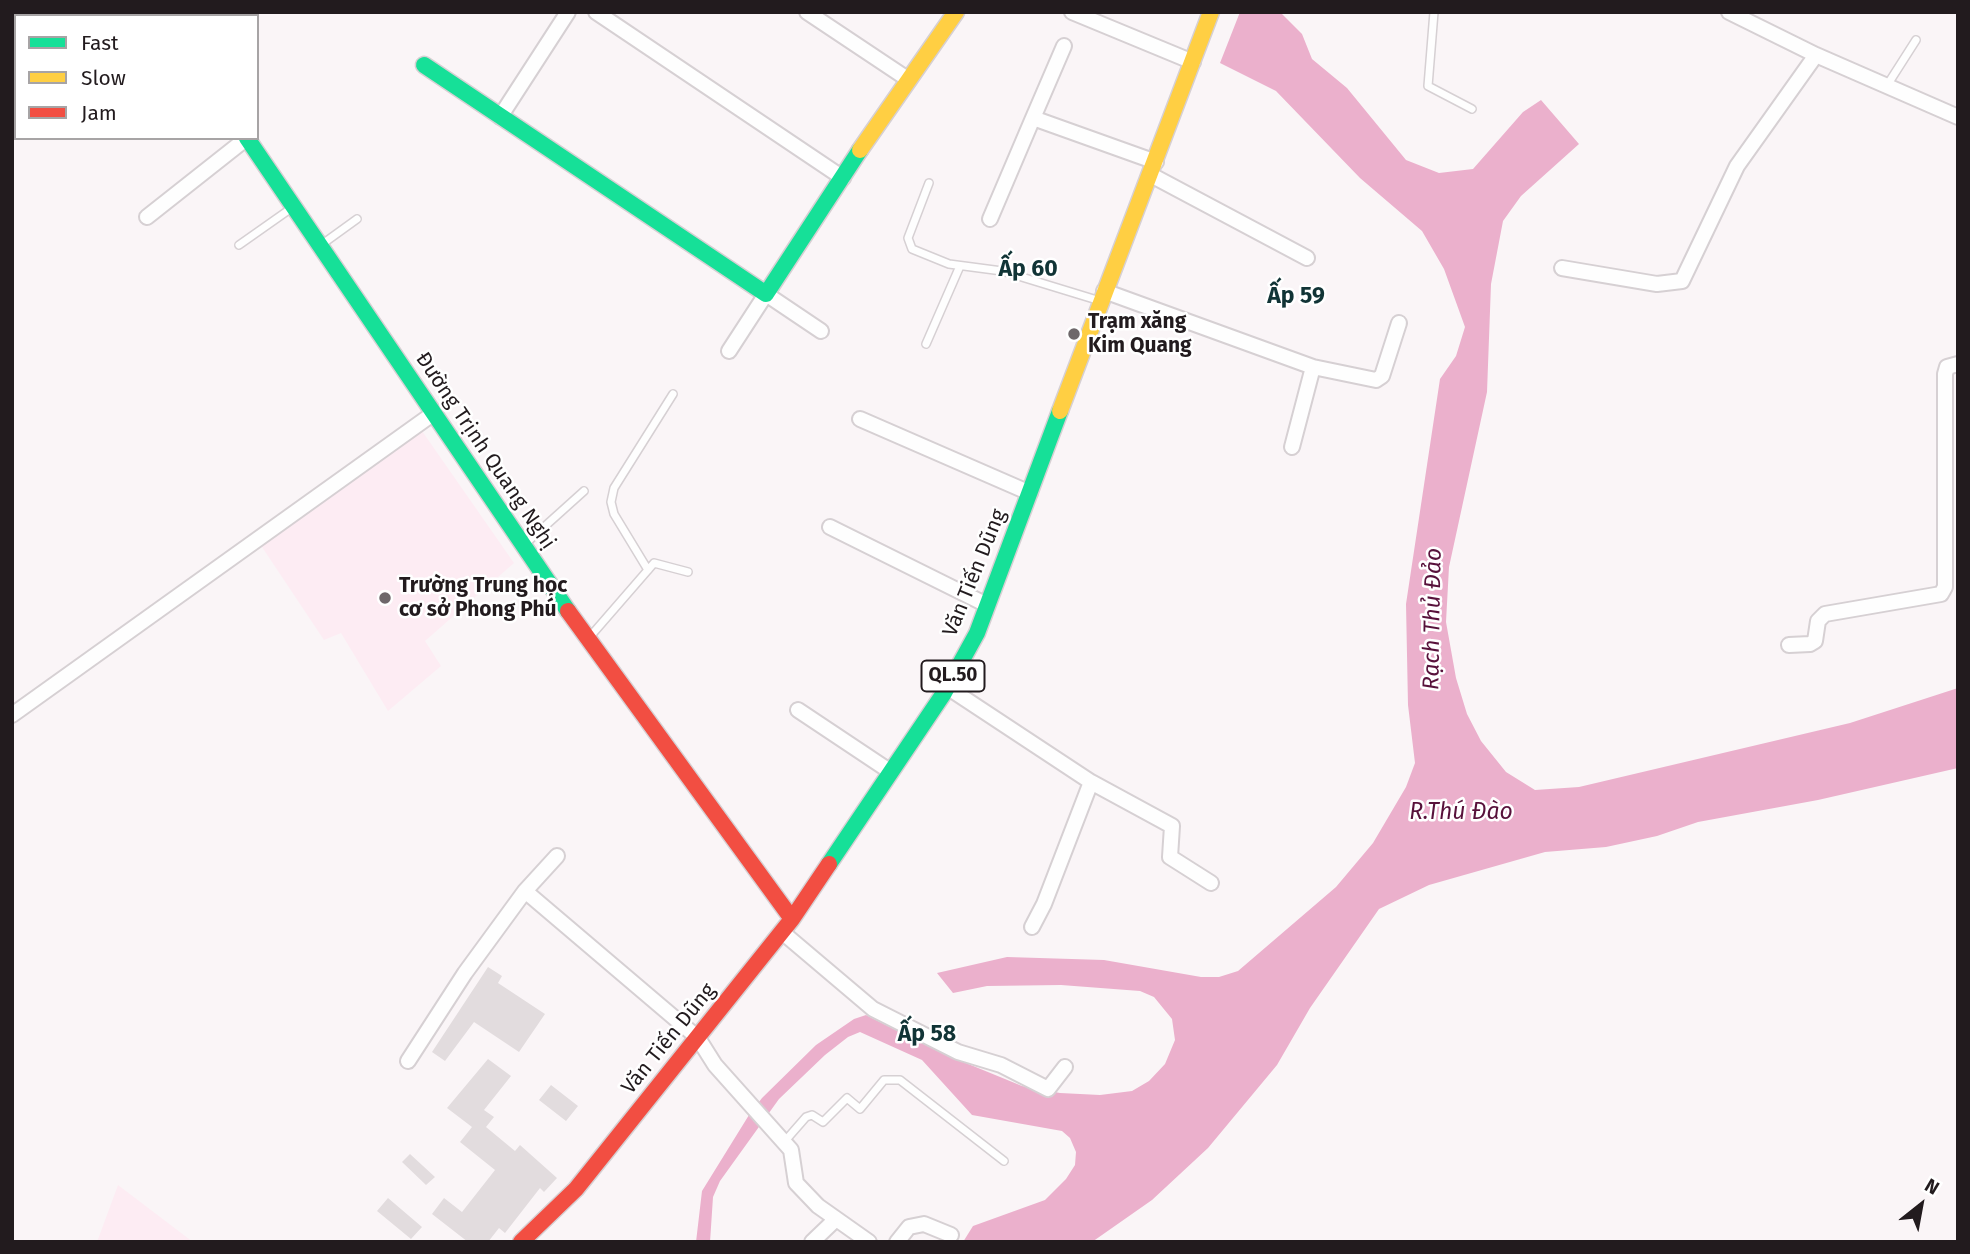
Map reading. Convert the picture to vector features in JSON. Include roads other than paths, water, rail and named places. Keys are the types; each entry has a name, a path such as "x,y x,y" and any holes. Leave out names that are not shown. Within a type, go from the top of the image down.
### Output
{"main road":[{"path":"424,65 766,294 956,12"},
{"name":"Văn Tiến Dũng","path":"521,1242 576,1189 787,926 947,687 987,606 1211,12"},
{"name":"Đường Trịnh Quang Nghị","path":"248,140 587,639 787,926"}],"street":[{"path":"500,117 568,12"},
{"path":"596,12 843,178"},
{"path":"807,12 909,80"},
{"path":"1072,12 1193,62"},
{"path":"1729,12 1816,55 1958,117"},
{"path":"990,219 1064,47"},
{"path":"1562,268 1657,284 1676,284 1686,276 1743,155 1816,55"},
{"path":"1033,118 1154,168 1307,258"},
{"path":"147,217 244,140"},
{"path":"729,351 766,294 821,331"},
{"path":"1102,296 1313,367 1376,380 1382,376 1399,323"},
{"path":"1789,645 1810,644 1815,641 1818,621 1825,614 1941,594 1945,587 1952,497 1945,374 1947,368 1958,364"},
{"path":"1292,447 1313,367"},
{"path":"12,715 434,413"},
{"path":"860,419 1030,493"},
{"path":"830,527 987,606"},
{"path":"947,687 1091,782 1172,826 1170,857 1211,883"},
{"path":"798,710 891,772"},
{"path":"1032,927 1044,904 1091,782"},
{"path":"408,1061 466,973 525,891 557,856"},
{"path":"525,891 698,1038 715,1065 785,1141 791,1150 796,1183 836,1219 869,1242"},
{"path":"787,926 873,1009 958,1052 1001,1065 1048,1089 1065,1067"},
{"path":"812,1242 836,1219"},
{"path":"897,1242 909,1227 924,1224 951,1235"}],"lane":[{"path":"1434,12 1428,86 1472,109"},
{"path":"1886,87 1916,40"},
{"path":"929,183 907,243 915,251 960,266 1002,271 1102,296"},
{"path":"239,244 293,206"},
{"path":"321,246 358,219"},
{"path":"926,344 960,266"},
{"path":"648,570 614,514 611,502 614,488 673,394"},
{"path":"524,545 584,491"},
{"path":"587,639 654,563 688,572"},
{"path":"785,1141 806,1117 812,1115 823,1122 847,1098 860,1109 884,1080 900,1080 1004,1161"}],"water":[{"name":"R.Thú Đào","path":"1240,12 1282,14 1302,34 1312,59 1347,88 1406,160 1439,173 1473,169 1523,112 1541,100 1579,144 1521,196 1503,221 1491,284 1487,392 1449,567 1446,622 1456,678 1467,714 1481,741 1506,772 1535,790 1579,787 1850,723 1958,688 1958,768 1818,800 1698,822 1657,836 1606,847 1545,852 1429,885 1379,909 1310,1008 1277,1065 1208,1148 1152,1200 1092,1242 963,1242 973,1226 1045,1200 1066,1179 1075,1165 1076,1152 1070,1138 1062,1131 972,1115 922,1060 860,1032 848,1037 825,1055 779,1099 720,1181 713,1197 710,1242 696,1242 702,1191 749,1115 762,1098 816,1045 854,1019 866,1015 944,1054 1022,1086 1060,1093 1100,1095 1132,1091 1149,1081 1165,1064 1175,1040 1172,1019 1154,997 1140,991 1061,985 987,986 953,993 937,973 1007,957 1104,960 1201,977 1219,977 1238,971 1336,887 1373,843 1406,787 1415,763 1408,705 1406,604 1440,379 1456,356 1465,327 1444,269 1422,231 1360,178 1276,91 1220,63"}],"place":[{"name":"Trạm xăng Kim Quang","path":"1074,334"},
{"name":"Trường Trung học cơ sở Phong Phú","path":"385,598"}],"district":[{"name":"Ấp 60","path":"1028,270"},
{"name":"Ấp 59","path":"1296,297"},
{"name":"Ấp 58","path":"927,1035"}],"water label":[{"name":"Rạch Thủ Đảo","path":"1433,619"}]}
